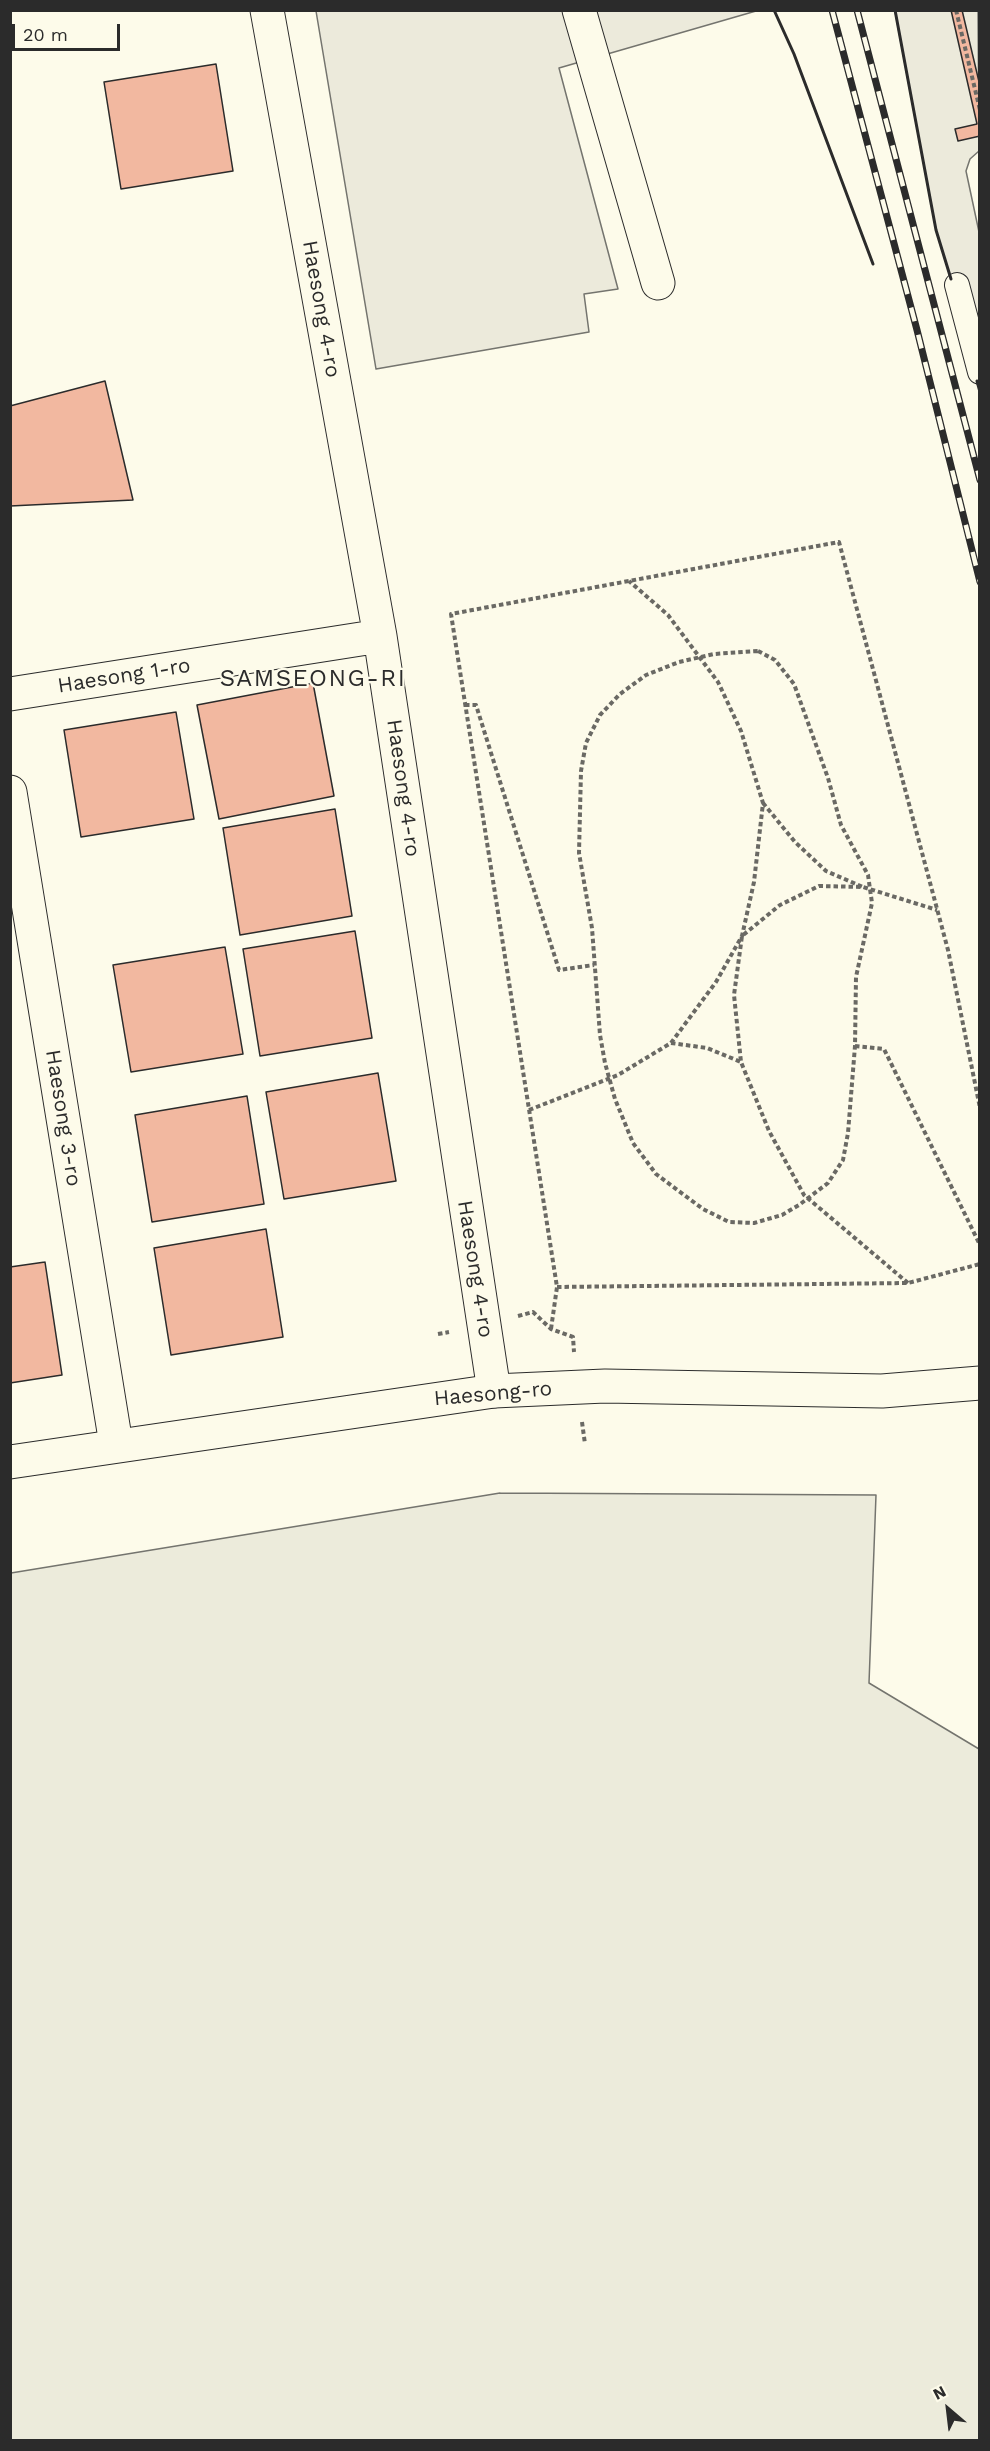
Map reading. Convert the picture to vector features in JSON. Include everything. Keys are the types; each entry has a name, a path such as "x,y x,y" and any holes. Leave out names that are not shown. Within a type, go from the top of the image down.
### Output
{"street":[{"name":"Haesong 4-ro","path":"267,10 380,636 494,1391"},
{"path":"579,10 658,283"},
{"path":"957,285 980,372"},
{"name":"Haesong 1-ro","path":"10,694 380,636"},
{"name":"Haesong 3-ro","path":"10,792 116,1444"},
{"name":"Haesong-ro","path":"10,1462 116,1444 494,1391 605,1386 882,1391 980,1383"}],"path":[{"path":"956,10 980,110"},
{"path":"550,1329 557,1287 451,614 839,542 948,950 980,1108"},
{"path":"629,581 668,615 718,682 741,731 763,803 795,842 826,871 863,887 937,910"},
{"path":"758,651 775,660 794,684 828,778 841,825 868,875 872,903 856,977 855,1046 848,1133 843,1160 828,1183 782,1215 753,1223 729,1222 703,1209 656,1174 633,1143 615,1099 600,1035 594,965 592,928 579,853 581,771 586,743 600,715 620,694 646,675 679,662 714,654 758,651"},
{"path":"465,705 476,705 559,970 594,965"},
{"path":"763,803 754,882 742,936 734,996 741,1062 768,1131 804,1195 908,1283"},
{"path":"529,1110 618,1075 671,1043 716,982 742,936 780,905 819,886 863,887"},
{"path":"671,1043 707,1048 741,1062"},
{"path":"855,1046 884,1049 980,1245"},
{"path":"557,1287 908,1283 980,1264"},
{"path":"533,1312 550,1329 573,1337"}],"shaded area":[{"path":"316,11 756,11 559,68 618,289 584,294 589,332 376,369"},
{"path":"895,11 978,11 979,151 970,159 966,171 979,232 979,354 953,286 936,230"},
{"path":"500,1493 876,1495 869,1683 979,1749 979,2440 11,2440 11,1573"}],"building":[{"path":"951,10 962,10 980,86 980,136 958,141 955,129 977,124"},
{"path":"216,64 233,171 121,189 104,82"},
{"path":"105,381 133,500 10,506 10,406"},
{"path":"313,683 334,796 219,819 197,705"},
{"path":"176,712 194,819 81,837 64,730"},
{"path":"335,809 352,916 240,935 223,828"},
{"path":"355,931 372,1038 260,1056 243,949"},
{"path":"225,947 243,1054 131,1072 113,965"},
{"path":"378,1073 396,1181 284,1199 266,1092"},
{"path":"247,1096 264,1204 152,1222 135,1115"},
{"path":"266,1229 283,1337 171,1355 154,1248"},
{"path":"45,1262 62,1375 10,1383 10,1267"}],"railway":[{"path":"832,10 917,330 980,582"},
{"path":"857,10 980,480"}],"wall":[{"path":"774,10 794,54 873,264"},
{"path":"895,10 936,230 951,279"},
{"path":"977,381 980,392"}],"district":[{"name":"SAMSEONG-RI","path":"313,679"}]}
